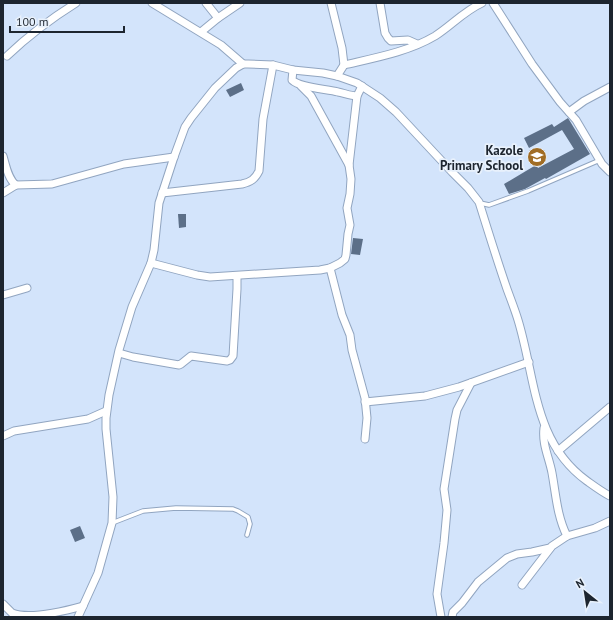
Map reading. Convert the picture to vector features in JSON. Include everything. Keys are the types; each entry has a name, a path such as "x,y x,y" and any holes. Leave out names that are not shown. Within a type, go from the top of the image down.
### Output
{"street":[{"path":"7,56 43,26 76,3"},
{"path":"152,3 221,45 243,64"},
{"path":"206,3 218,18"},
{"path":"201,32 240,3"},
{"path":"331,3 342,48 344,65 337,76"},
{"path":"380,3 385,33 388,38 391,41 408,40 417,44"},
{"path":"344,65 398,52 417,44 434,36 474,5 482,3"},
{"path":"493,3 532,64 560,102 576,120 600,160 610,172"},
{"path":"78,617 98,573 112,523 113,497 106,429 106,411 119,353 132,307 151,263 154,250 158,209 162,193 174,157 191,118 215,88 229,74 243,64 273,65 293,70 305,70 337,76 362,86 380,98 396,112 476,197 479,202 518,319 529,362 534,392 544,426 558,451 580,476 610,496"},
{"path":"162,193 242,184 250,182 255,178 259,171 263,119 273,65"},
{"path":"293,70 292,80 301,86 314,100 349,165"},
{"path":"301,86 356,96"},
{"path":"151,263 210,277 320,270 330,268 345,259 350,225 347,208 351,179 349,165 356,96 362,86"},
{"path":"569,112 584,101 610,87"},
{"path":"3,156 9,176 12,182 16,185"},
{"path":"3,193 16,185 52,184 124,164 174,157"},
{"path":"330,268 342,315 350,335 352,350 365,402 367,418 365,439"},
{"path":"119,353 147,360 179,365 190,356 227,361 230,360 233,357 237,276"},
{"path":"3,295 27,288"},
{"path":"365,402 425,396 471,383 529,362"},
{"path":"441,617 437,594 444,543 446,510 444,489 455,419 471,383"},
{"path":"558,451 610,407"},
{"path":"3,436 14,431 88,419 106,411"},
{"path":"544,426 542,439 552,473 558,514 567,536"},
{"path":"522,585 550,548 567,536 610,522"},
{"path":"452,617 454,612 478,582 507,558 517,554 550,548"},
{"path":"3,604 13,613 25,616 46,616 83,606"}],"lane":[{"path":"479,202 489,205 528,191 600,160"},
{"path":"112,523 148,510 176,508 233,509 248,517 250,524 247,535"}],"building":[{"path":"241,83 244,90 230,97 226,90"},
{"path":"568,118 590,154 546,179 545,178 525,189 509,194 504,184 536,165 538,168 574,149 562,130 529,148 524,138 552,124 554,127"},
{"path":"178,214 186,214 186,227 179,228"},
{"path":"353,238 363,239 360,255 351,254"},
{"path":"80,526 85,538 75,542 70,530"}],"place":[{"name":"Kazole Primary School","path":"537,157"}]}
